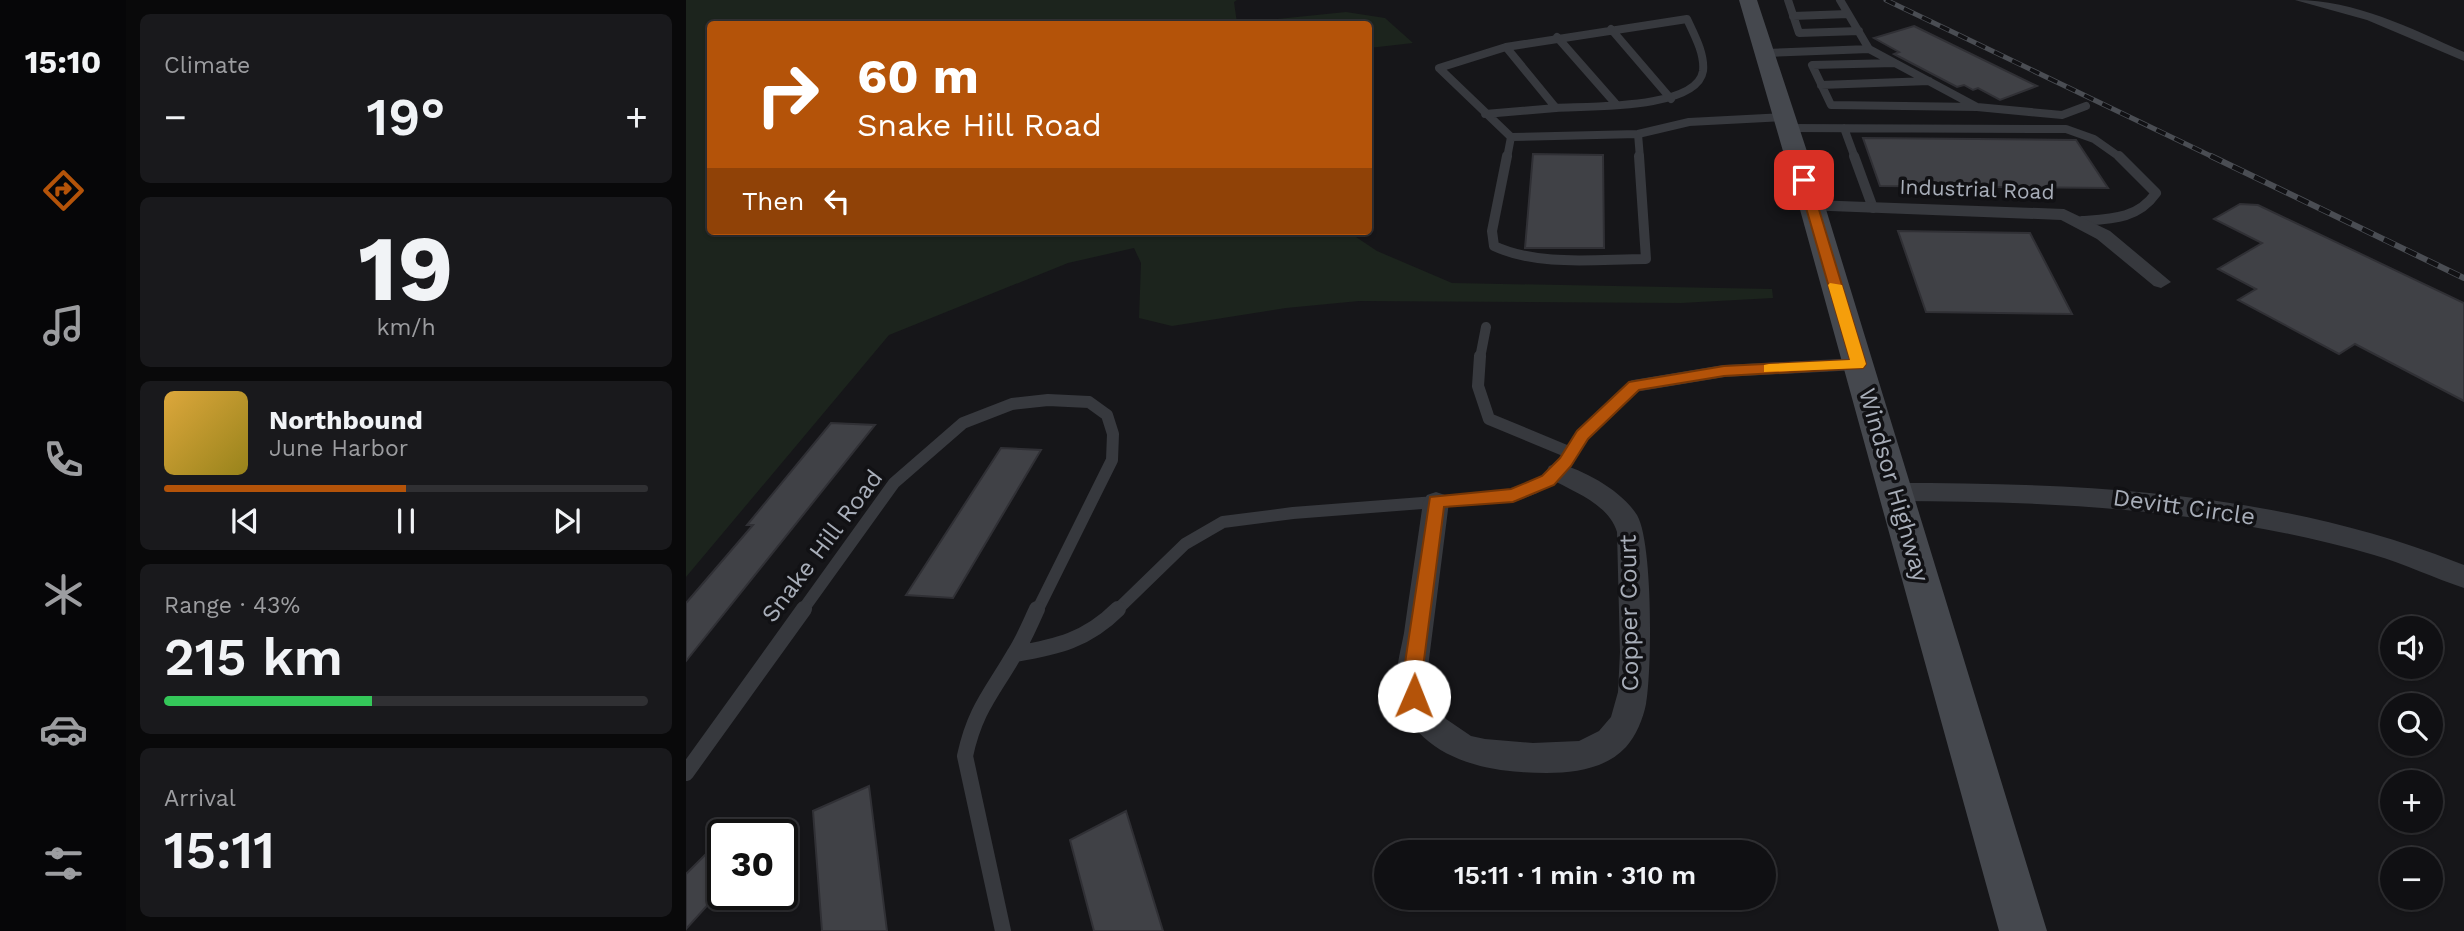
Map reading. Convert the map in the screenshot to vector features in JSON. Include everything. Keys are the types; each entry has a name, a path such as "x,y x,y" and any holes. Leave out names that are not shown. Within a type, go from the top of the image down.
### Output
{"main road":[{"name":"Windsor Highway","path":"1748,0 1812,206 2023,931"}],"street":[{"path":"2302,0 2372,17 2464,57"},
{"name":"Industrial Road","path":"1812,206 2052,213 2082,221 2112,240 2161,282"},
{"name":"Copper Court","path":"1436,502 1411,683 1418,709 1427,721 1465,748 1538,758 1575,757 1601,749 1619,732 1629,712 1633,685 1632,547 1628,523 1564,463"},
{"name":"Devitt Circle","path":"1896,492 2074,493 2192,506 2274,520 2360,540 2464,577"}],"lane":[{"path":"1788,0 1799,33 1859,31"},
{"path":"1840,0 1869,48"},
{"path":"1793,16 1848,14"},
{"path":"1485,114 1671,99 1697,87 1703,74 1703,63 1687,19 1506,47 1439,68 1485,114 1511,137 1638,134 1689,122 1787,122 1844,128 2066,129 2087,134 2104,143 2156,193 2149,206 2131,216 2082,221"},
{"path":"1611,29 1671,99"},
{"path":"1557,37 1615,103"},
{"path":"1506,47 1556,108"},
{"path":"1766,53 1869,48 1977,107"},
{"path":"1897,63 1812,65 1830,106 1977,107 2062,115 2086,106"},
{"path":"1821,85 1931,81"},
{"path":"1844,128 1873,208"},
{"path":"1511,137 1492,231 1494,246 1503,252 1525,256 1646,259 1638,134"},
{"path":"1486,327 1476,382 1482,409 1489,419 1564,463"},
{"path":"1014,653 1063,646 1105,622 1185,544 1223,522 1293,513 1513,495 1534,488 1564,463 1582,435 1634,386 1724,371 1858,364"},
{"name":"Snake Hill Road","path":"686,773 894,483 963,423 1012,404 1048,400 1089,401 1107,415 1113,435 1112,460 1014,653 980,708 971,727 965,756 1003,931"}],"shaded area":[{"path":"686,0 1237,0 1234,2 1237,21 707,21 707,235 1353,235 1377,251 1452,283 1772,289 1773,298 1681,303 1359,301 1286,308 1172,326 1139,318 1141,263 1134,248 1068,263 889,335 686,577"},
{"path":"1346,12 1385,18 1413,43 1372,48 1372,21 1257,21"}],"building":[{"path":"1914,26 2037,86 2000,100 1978,88 1973,90 1964,85 1957,87 1894,54 1899,52 1874,38"},
{"path":"1863,138 2076,140 2108,188 1880,186"},
{"path":"1533,154 1603,155 1604,248 1525,248"},
{"path":"2240,204 2258,205 2464,303 2464,401 2355,344 2339,354 2238,300 2256,289 2218,269 2262,243 2214,219"},
{"path":"1898,231 2030,233 2072,314 1926,312"},
{"path":"831,423 875,425 686,661 686,603 753,525 747,525"},
{"path":"1001,448 1041,450 953,598 906,595"},
{"path":"869,786 887,931 822,931 813,811"},
{"path":"1126,811 1163,931 1094,931 1070,840"},
{"path":"707,853 707,906 686,929 686,874"}],"railway":[{"path":"1886,0 2215,158"},
{"path":"2211,156 2464,278"}],"slow traffic":[{"path":"1769,369 1858,364 1835,285"}],"route":[{"path":"1414,696 1411,683 1436,502 1513,495 1548,481 1566,462 1582,435 1634,386 1724,371 1858,364 1804,180"}]}
